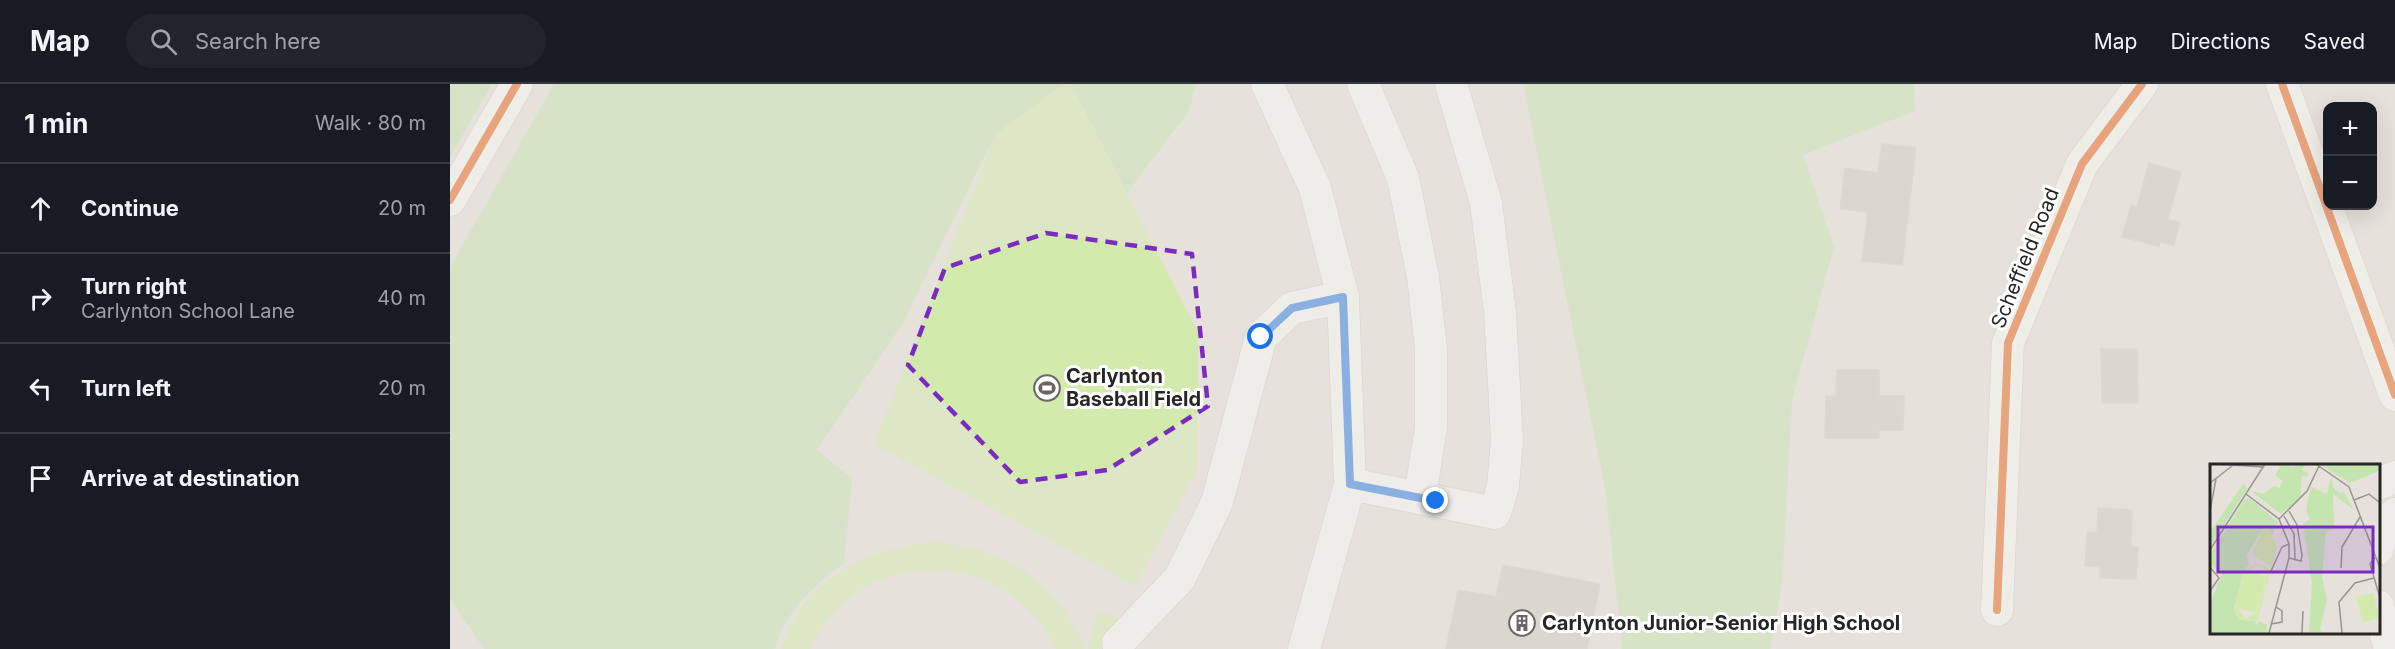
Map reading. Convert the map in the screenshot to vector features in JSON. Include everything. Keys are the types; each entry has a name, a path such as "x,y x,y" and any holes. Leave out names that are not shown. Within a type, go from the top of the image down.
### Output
{"street":[{"path":"450,200 517,84"},
{"path":"1267,84 1315,188 1343,297 1350,484 1304,649"},
{"path":"1363,84 1403,178 1423,277 1431,349 1431,427 1420,497"},
{"path":"1350,484 1495,513 1503,486 1507,440 1500,312 1486,203 1451,84"},
{"name":"Scheffield Road","path":"1997,610 2008,343 2082,164 2142,84"},
{"path":"2282,84 2395,395"},
{"path":"1118,643 1180,578 1216,502 1261,337 1292,308 1343,297"},
{"path":"2380,484 2395,477"},
{"path":"2380,546 2385,528 2395,514"},
{"path":"2380,610 2390,649"}],"highlighted area":[{"path":"1046,233 1192,254 1208,406 1107,470 1020,482 908,365 945,268"}],"green space":[{"path":"450,84 492,84 450,157"},
{"path":"554,84 1064,84 995,135 904,321 817,450 852,478 844,563 811,590 793,612 785,623 775,649 484,649 450,599 450,267"},
{"name":"Carlynton Baseball Field","path":"1064,84 1071,84 1198,332 1198,468 1135,586 874,444 995,135"},
{"path":"1071,84 1196,84 1189,111 1127,193"},
{"path":"1523,84 1914,84 1915,111 1803,155 1834,247 1792,400 1782,584 1770,649 1622,649 1606,493"},
{"path":"936,542 985,552 1027,573 1061,605 1074,625 1085,649 1056,649 1040,623 1020,602 996,586 969,575 941,570 912,571 884,579 857,593 842,605 825,625 810,649 782,649 791,625 805,603 821,586 841,571 886,551"},
{"path":"1098,612 1125,620 1117,649 1087,649"}],"building":[{"path":"1882,144 1916,148 1902,265 1862,261 1868,212 1840,209 1845,168 1878,173"},
{"path":"2149,163 2181,172 2168,219 2180,222 2174,245 2160,242 2159,246 2122,237 2131,205 2137,207"},
{"path":"2101,349 2137,349 2138,403 2102,403"},
{"path":"1837,370 1879,370 1879,396 1904,396 1903,430 1879,430 1879,438 1825,438 1826,396 1836,396"},
{"path":"2098,508 2132,510 2131,547 2138,548 2136,579 2100,578 2100,566 2085,566 2087,532 2097,533"},
{"name":"Carlynton Junior-Senior High School","path":"1503,565 1600,584 1587,649 1446,649 1458,590 1496,597"}],"cycle path":[{"path":"450,200 517,84"},
{"path":"1997,610 2008,343 2082,164 2142,84"},
{"path":"2282,84 2395,395"}],"place":[{"name":"Carlynton Baseball Field","path":"1047,388"},
{"name":"Carlynton Junior-Senior High School","path":"1522,623"}],"route":[{"path":"1261,337 1292,308 1343,297 1350,484 1436,501"}]}
